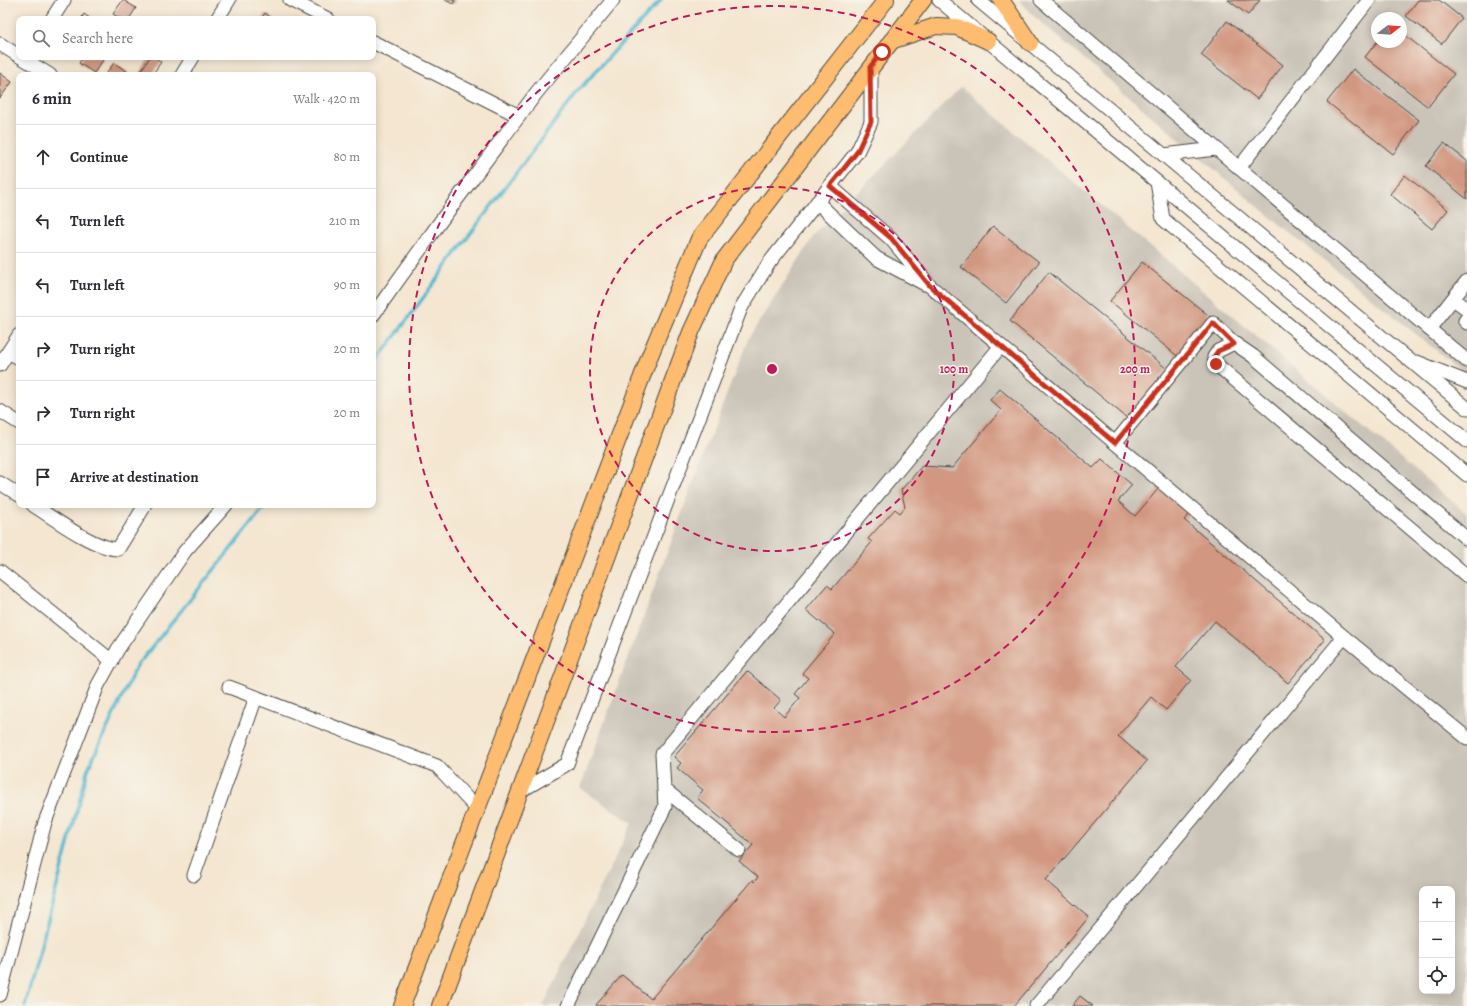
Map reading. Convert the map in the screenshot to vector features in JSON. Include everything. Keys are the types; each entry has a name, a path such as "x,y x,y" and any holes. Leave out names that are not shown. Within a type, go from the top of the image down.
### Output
{"main road":[{"path":"402,1006 648,361 699,239 886,0"},
{"path":"440,1006 691,332 724,260 870,67 923,0"},
{"path":"1001,0 1030,43"},
{"path":"891,41 936,26 958,27 988,41"}],"street":[{"path":"54,16 64,0"},
{"path":"219,16 229,0"},
{"path":"290,0 322,16"},
{"path":"376,311 537,92 613,0"},
{"path":"939,0 1467,441"},
{"path":"978,0 1467,408"},
{"path":"1041,0 1467,361"},
{"path":"1239,168 1369,0"},
{"path":"0,44 16,53"},
{"path":"376,44 519,116"},
{"path":"28,60 46,72"},
{"path":"184,72 192,60"},
{"path":"519,792 567,764 741,308 769,263 857,152 871,122 870,67"},
{"path":"1164,155 1216,149"},
{"path":"1157,182 1163,219 1467,475"},
{"path":"830,186 891,238 930,286 1344,637 1467,738"},
{"path":"817,202 876,258 930,286"},
{"path":"1429,329 1467,281"},
{"path":"1453,299 1467,309"},
{"path":"1467,318 1465,321 1467,324"},
{"path":"1115,443 1213,323 1234,344 1252,356 1467,539"},
{"path":"1234,344 1218,351 1214,357 1216,364 1467,576"},
{"path":"568,1006 665,807 662,754 1001,346"},
{"path":"0,365 14,355"},
{"path":"1407,358 1467,382"},
{"path":"0,411 16,421"},
{"path":"0,483 16,493"},
{"path":"38,508 71,530 110,549 118,549 144,508"},
{"path":"0,995 45,822 98,685 118,650 185,551 223,508"},
{"path":"0,572 112,661"},
{"path":"1036,1006 1344,637"},
{"path":"228,687 437,766 477,809"},
{"path":"194,875 256,697"},
{"path":"664,789 739,850"}],"shaded area":[{"path":"1019,0 1467,0 1467,375 1275,221 1035,17"},
{"path":"961,87 1467,514 1467,1006 543,1006 632,823 580,788 748,339 814,236"}],"building":[{"path":"123,0 136,8 131,16 116,16 113,14"},
{"path":"445,0 455,0 453,4"},
{"path":"1228,0 1260,0 1248,15"},
{"path":"1418,0 1439,0 1462,18 1442,44 1407,17"},
{"path":"1227,21 1283,65 1257,99 1201,55"},
{"path":"1407,37 1454,74 1428,107 1365,57 1372,48 1407,48"},
{"path":"81,60 103,60 95,72 79,63"},
{"path":"148,60 158,60 161,62 154,72 140,72"},
{"path":"114,63 128,72 107,72"},
{"path":"1353,69 1419,120 1393,154 1327,102"},
{"path":"0,73 12,82 0,98"},
{"path":"1444,143 1467,161 1467,199 1426,166"},
{"path":"1405,175 1448,210 1432,229 1390,194"},
{"path":"993,226 1039,262 1006,303 961,267"},
{"path":"1142,262 1213,319 1181,359 1110,301"},
{"path":"1049,272 1167,369 1127,418 1010,321"},
{"path":"1000,389 1093,468 1102,459 1132,485 1118,501 1135,516 1159,488 1189,514 1184,520 1325,640 1288,683 1215,621 1176,667 1191,680 1166,710 1151,697 1118,736 1147,761 1046,880 1089,917 1014,1006 597,1006 596,1005 622,975 651,999 752,880 754,882 758,877 739,861 753,845 697,798 703,790 677,768 681,763 674,757 747,671 781,700 774,708 784,717 800,698 795,694 808,678 802,673 835,634 806,610 827,585 832,589 872,542 868,539 895,509 900,513 905,507 901,490 922,466 952,468 1001,410 990,400"},
{"path":"1080,996 1093,1006 1072,1006"}],"waterway":[{"path":"376,362 578,91 661,0"},
{"path":"25,1006 88,769 136,667 264,508"}],"route":[{"path":"882,52 870,67 871,122 857,152 830,186 891,238 930,286 1115,443 1213,323 1234,344 1218,351 1214,357 1216,364"}]}
